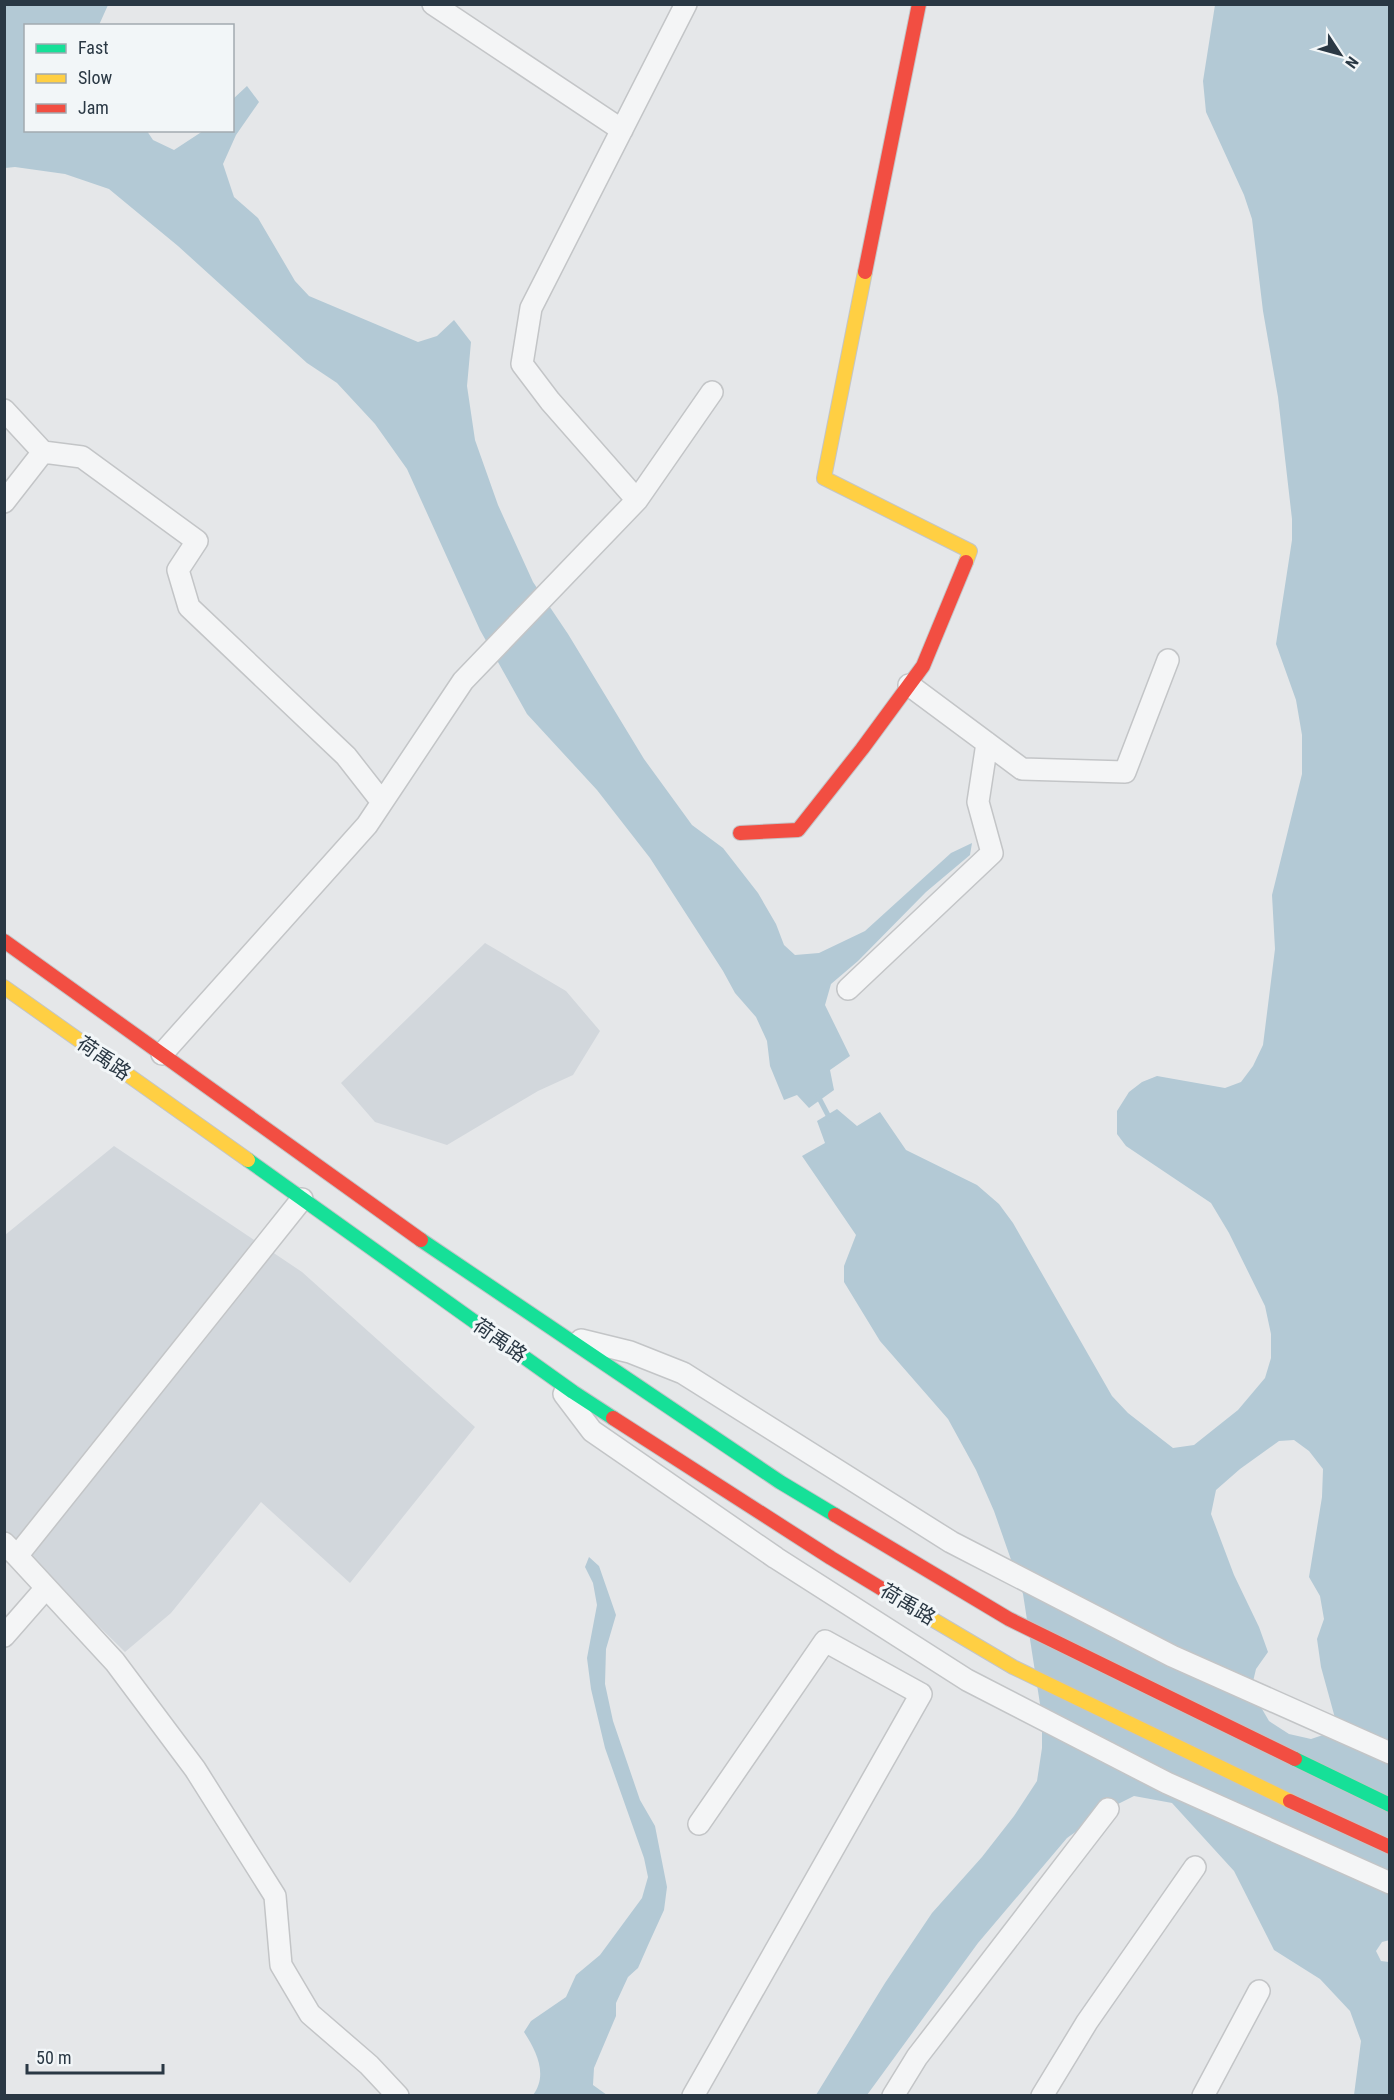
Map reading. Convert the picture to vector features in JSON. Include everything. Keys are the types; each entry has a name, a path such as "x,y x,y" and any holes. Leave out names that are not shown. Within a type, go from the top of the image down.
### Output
{"main road":[{"path":"740,833 798,830 862,749 922,666 970,551 824,478 918,4"},
{"name":"荷禹路","path":"4,941 426,1244 780,1482 1009,1618 1389,1805"},
{"name":"荷禹路","path":"4,987 551,1377 831,1558 1013,1667 1389,1847"}],"street":[{"path":"433,4 622,130"},
{"path":"637,500 550,401 522,364 531,308 686,4"},
{"path":"162,1054 367,825 463,681 637,500 712,392"},
{"path":"4,410 43,452 82,457 197,541 178,570 189,607 346,756 382,802"},
{"path":"4,502 43,452"},
{"path":"909,685 1022,769 1125,772 1168,660"},
{"path":"848,989 992,853 978,802 987,743"},
{"path":"302,1199 11,1549 115,1662 195,1769 274,1896 280,1965 310,2014 369,2065 398,2096"},
{"path":"560,1334 630,1352 683,1373 951,1542 1172,1656 1389,1754"},
{"path":"551,1377 592,1431 776,1558 967,1680 1167,1783 1389,1883"},
{"path":"4,1636 46,1588"},
{"path":"693,2096 921,1694 825,1641 699,1824"},
{"path":"893,2096 917,2057 1108,1809"},
{"path":"1042,2096 1087,2022 1195,1867"},
{"path":"1203,2096 1259,1991"}],"shaded area":[{"path":"485,943 566,991 600,1031 573,1075 538,1091 447,1145 375,1122 341,1083"},
{"path":"114,1146 302,1272 475,1427 350,1583 261,1502 171,1613 125,1652 5,1534 5,1235"}],"water":[{"path":"5,5 108,5 99,24 24,24 24,132 148,132 153,140 174,150 201,132 234,132 234,98 247,86 259,102 236,135 223,164 234,197 258,218 295,281 309,296 418,342 437,336 454,320 471,342 467,386 475,440 498,505 533,582 568,634 644,759 692,825 723,848 758,893 776,924 784,945 795,955 819,953 865,931 951,853 972,843 970,855 926,892 858,961 831,984 825,1005 850,1056 830,1070 834,1090 809,1108 797,1095 784,1100 770,1066 767,1041 756,1017 735,993 650,858 597,790 527,714 480,630 407,469 375,424 337,383 307,363 178,246 109,189 65,174 15,167 5,168"},
{"path":"1215,5 1389,5 1390,1940 1382,1942 1376,1951 1381,1961 1389,1962 1389,2095 1354,2095 1361,2041 1350,2011 1320,1979 1274,1950 1234,1871 1172,1803 1134,1796 1108,1809 1067,1838 978,1943 867,2095 816,2095 885,1983 932,1913 982,1857 1014,1816 1037,1781 1042,1748 1042,1717 1023,1594 994,1511 976,1470 948,1419 880,1341 844,1282 844,1266 856,1235 802,1156 825,1143 817,1121 837,1109 857,1126 880,1112 906,1150 977,1185 999,1204 1013,1223 1112,1396 1128,1413 1173,1448 1194,1445 1238,1410 1265,1378 1271,1358 1271,1334 1265,1306 1229,1233 1211,1203 1126,1146 1117,1134 1117,1111 1129,1092 1142,1082 1157,1076 1225,1088 1241,1082 1253,1066 1263,1045 1275,949 1272,895 1302,774 1302,735 1296,700 1276,644 1292,540 1292,519 1278,397 1263,311 1252,219 1244,195 1206,112 1203,81","holes":["1294,1440 1309,1451 1323,1469 1322,1497 1309,1577 1320,1596 1324,1619 1317,1639 1321,1667 1335,1718 1329,1733 1311,1739 1289,1734 1269,1721 1251,1690 1256,1669 1268,1652 1259,1627 1234,1575 1211,1514 1216,1490 1240,1469 1279,1441"]},
{"path":"589,1557 599,1566 616,1615 606,1649 605,1684 613,1721 640,1800 655,1826 667,1887 664,1910 638,1968 628,1977 616,2003 616,2016 594,2068 593,2085 607,2095 533,2095 540,2080 539,2064 537,2055 524,2032 531,2021 566,1997 576,1975 600,1955 642,1898 648,1877 644,1858 605,1748 591,1689 587,1658 597,1605 593,1583 585,1567"}],"waterway":[{"path":"818,1096 830,1119"}],"traffic: fast":[{"path":"248,1160 573,1392 613,1418"},
{"path":"421,1240 780,1482 835,1515"},
{"path":"1295,1759 1390,1805"}],"traffic: slow":[{"path":"865,272 824,478 970,551 966,562"},
{"path":"4,987 248,1160"},
{"path":"920,1612 1013,1667 1290,1801"}],"traffic: jam":[{"path":"865,272 919,4"},
{"path":"740,833 798,830 923,666 966,562"},
{"path":"4,941 421,1240"},
{"path":"613,1418 831,1558 920,1612"},
{"path":"835,1515 1009,1619 1295,1759"},
{"path":"1290,1801 1390,1847"}]}
